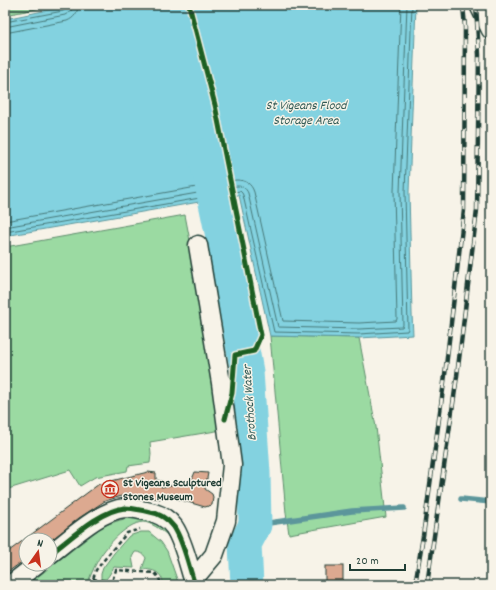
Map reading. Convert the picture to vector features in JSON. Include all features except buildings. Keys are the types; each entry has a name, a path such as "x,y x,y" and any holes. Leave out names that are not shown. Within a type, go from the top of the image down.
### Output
{"street":[{"path":"479,5 491,30"},
{"path":"194,583 214,554 226,521 232,465 221,383 198,245"},
{"path":"58,548 98,518 110,512 125,508 153,512 165,517 174,527 180,538 194,583"},
{"path":"10,585 27,572"}],"path":[{"path":"91,585 96,570 127,534 141,528 146,529"},
{"path":"93,579 112,581 116,570 155,573 159,578 161,585"}],"green space":[{"path":"5,5 57,5 5,15"},
{"path":"185,215 213,360 222,430 150,442 150,463 128,466 127,471 95,477 80,486 70,470 5,490 5,247"},
{"path":"270,336 359,338 376,427 386,517 289,534"},
{"path":"136,517 154,520 171,533 177,555 167,535 162,531 149,523 136,523 123,531 110,543 100,556 87,585 27,585 44,572 58,572 58,561 103,526 123,519"},
{"path":"141,532 149,532 161,542 167,551 179,585 164,585 159,574 150,570 142,569 146,558 143,554 137,552 135,552 132,557 134,568 114,567 106,579 101,579 103,568 114,553 129,536"}],"water":[{"name":"St Vigeans Flood Storage Area","path":"72,5 416,5 409,192 413,335 359,338 270,336 239,195 5,236 5,19"}],"waterway":[{"name":"Brothock Water","path":"205,155 226,256 247,372 254,473 255,525 245,544 247,585"},
{"path":"461,499 491,502"},
{"path":"255,525 352,511 404,508"}],"railway":[{"path":"415,585 445,375 464,210 465,27 463,5"},
{"path":"427,585 457,376 477,210 479,55 476,5"}],"cycle path":[{"path":"189,5 215,105 261,335 254,351 235,355 232,393 225,419"},
{"path":"58,548 85,526 115,510 125,508 158,514 165,518 178,533 195,585"}],"place":[{"name":"St Vigeans Sculptured Stones Museum","path":"110,489"}]}
